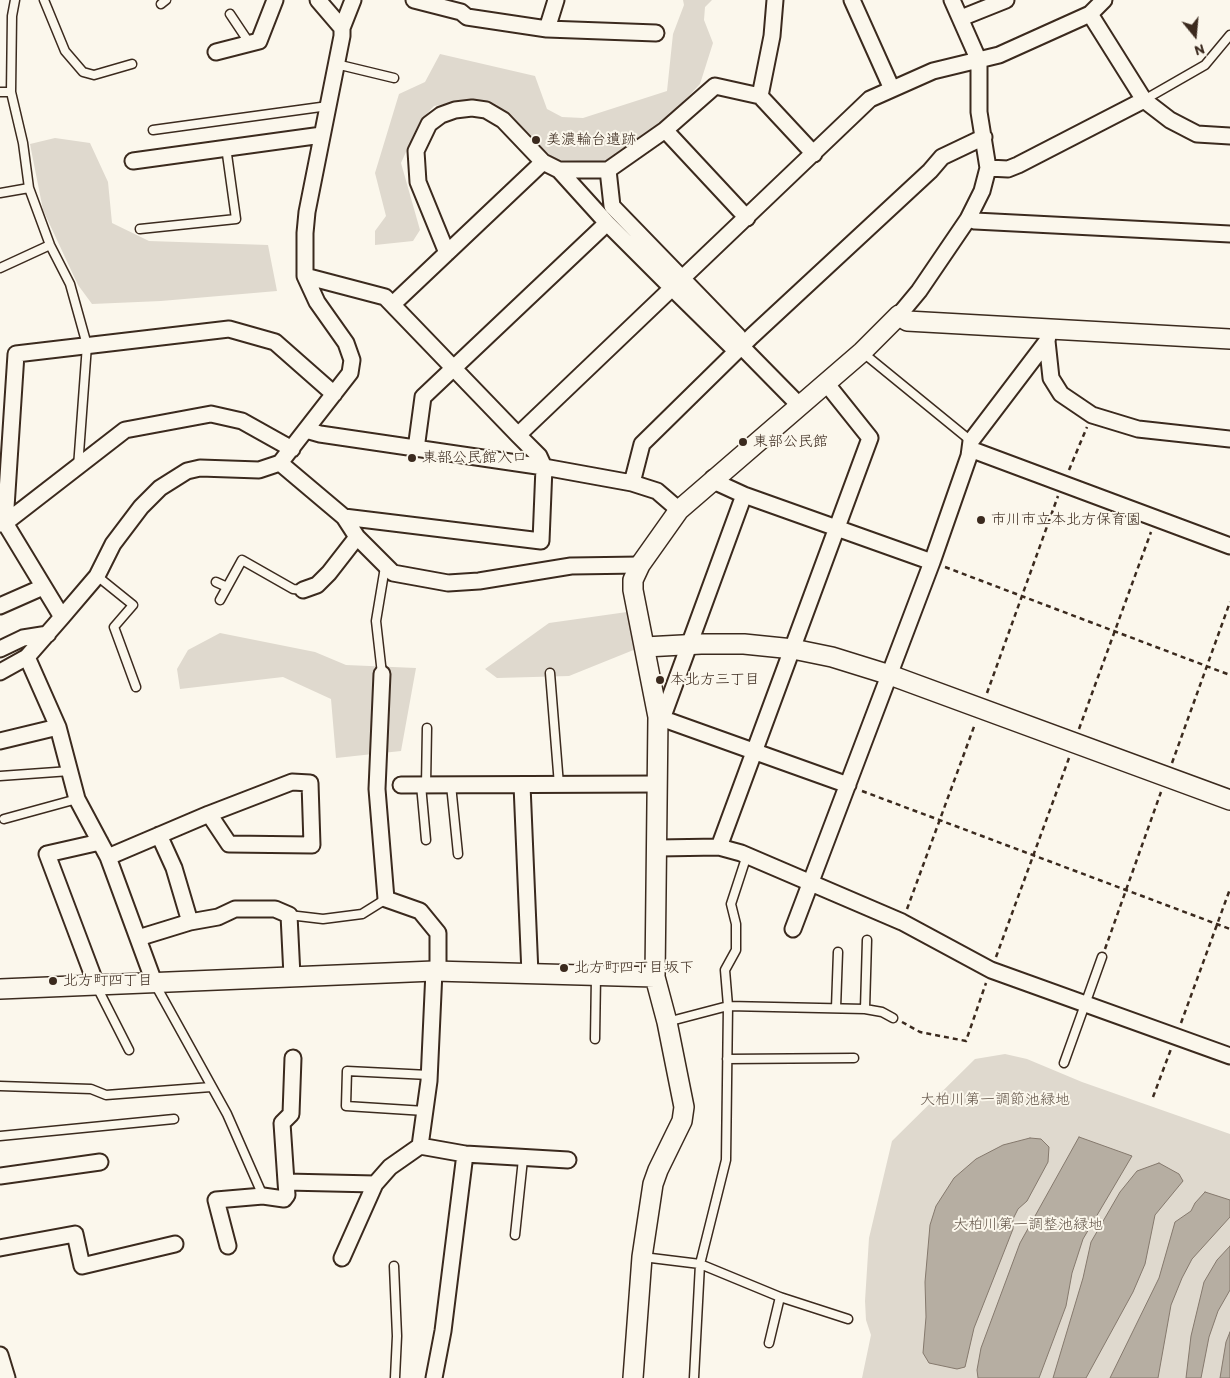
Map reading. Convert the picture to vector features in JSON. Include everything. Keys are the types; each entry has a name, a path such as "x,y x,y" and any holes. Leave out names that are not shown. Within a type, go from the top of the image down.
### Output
{"street":[{"path":"216,52 259,41 275,0"},
{"path":"318,0 342,28"},
{"path":"0,672 27,656 48,634 97,576 113,544 141,507 160,488 187,471 200,468 259,470 280,463 350,373 352,360 346,342 317,302 305,276 306,219 342,28 353,0"},
{"path":"414,0 463,6 467,17 547,29 656,33"},
{"path":"547,29 556,0"},
{"path":"760,96 772,36 775,0"},
{"path":"852,0 892,89"},
{"path":"633,1378 642,1257 654,1184 658,1170 682,1121 684,1107 667,1022 655,977 660,718 644,647 633,590 633,580 640,565 679,510 713,478 862,352 899,315 919,291 968,219 982,191 988,168 979,112 979,61 952,0"},
{"path":"960,18 1006,0"},
{"path":"518,434 870,100 933,72 963,62 979,61 998,55 1090,14 1104,0"},
{"path":"1090,14 1144,100 1170,120 1197,134 1230,136"},
{"path":"559,170 608,170 665,130 714,86 760,96 814,154"},
{"path":"988,168 1008,168 1018,165 1144,100"},
{"path":"447,253 418,182 416,151 429,124 441,115 455,110 472,108 486,110 504,120 543,162 559,170 608,223 676,284"},
{"path":"665,130 747,218"},
{"path":"133,161 322,135"},
{"path":"632,483 642,444 942,157 984,137"},
{"path":"393,304 543,162"},
{"path":"608,170 612,206 676,284 731,346 742,347 800,406"},
{"path":"968,219 975,222 1230,234"},
{"path":"416,448 423,398 608,223"},
{"path":"305,276 385,297 539,456 544,467 541,541 344,517"},
{"path":"899,315 907,321 1048,336 1230,339"},
{"path":"62,617 2,523 4,439 16,354 229,329 275,342 334,394"},
{"path":"1048,336 1051,378 1061,394 1092,415 1138,429 1230,439"},
{"path":"793,929 932,562 971,445 1048,336"},
{"path":"719,847 870,438 826,383"},
{"path":"2,523 125,430 211,414 242,421 292,449"},
{"path":"306,430 320,434 544,467 632,483 657,491 679,510"},
{"path":"971,445 1062,485 1230,546"},
{"path":"280,463 344,517 357,537 393,573 448,583 479,581 571,566 640,565"},
{"path":"713,478 720,484 744,495 932,562"},
{"path":"660,718 690,644 744,495"},
{"path":"303,590 317,584 329,573 357,537"},
{"path":"0,606 43,587"},
{"path":"0,648 22,638 48,634"},
{"path":"644,647 690,644 744,644 793,649 832,657 890,675 1230,800"},
{"path":"27,656 58,727 77,799 108,857 154,982"},
{"path":"382,674 377,789 386,899 420,911 438,933 429,1075 420,1146"},
{"path":"660,718 848,785"},
{"path":"0,741 58,727"},
{"path":"108,857 209,814 292,782 310,783 312,844 229,844 209,814"},
{"path":"401,785 658,784"},
{"path":"522,785 530,974"},
{"path":"159,836 174,868 190,922"},
{"path":"96,984 47,854 100,842"},
{"path":"658,848 719,847 747,855 902,922 991,970 1230,1056"},
{"path":"138,938 190,922 218,917 235,909 275,909 289,915 292,976"},
{"path":"0,988 436,972 655,977"},
{"path":"228,1246 216,1200 263,1196 284,1200 287,1195 282,1123 291,1114 293,1058"},
{"path":"342,1258 375,1184 390,1167 420,1146 465,1154 523,1159 568,1160"},
{"path":"434,1378 443,1331 465,1154"},
{"path":"0,1176 100,1162"},
{"path":"286,1182 375,1184"},
{"path":"0,1248 75,1234 82,1266 175,1244"},
{"path":"1,1360 7,1378"}],"lane":[{"path":"15,0 12,16 11,92 23,142 29,188 50,245 70,284 87,345 78,467"},
{"path":"44,0 65,51 83,72 94,75 132,64"},
{"path":"230,14 250,44"},
{"path":"1144,100 1205,65 1230,35"},
{"path":"336,64 394,78"},
{"path":"0,92 11,92"},
{"path":"153,130 328,106"},
{"path":"140,229 236,219 226,147"},
{"path":"0,193 29,188"},
{"path":"0,268 50,245"},
{"path":"862,352 971,445"},
{"path":"220,600 242,560 293,589 303,590"},
{"path":"382,674 376,621 385,567"},
{"path":"97,576 133,605 114,627 136,687"},
{"path":"216,582 227,587"},
{"path":"550,673 559,785"},
{"path":"426,840 424,785 427,728"},
{"path":"0,776 70,771"},
{"path":"451,785 458,854"},
{"path":"4,819 77,799"},
{"path":"694,1378 700,1264 726,1160 728,1006 725,970 736,950 736,924 731,904 747,855"},
{"path":"289,915 323,919 362,914 386,899"},
{"path":"865,1009 867,940"},
{"path":"836,1008 838,952"},
{"path":"1064,1063 1102,957"},
{"path":"595,1039 596,976"},
{"path":"154,982 227,1114 263,1196"},
{"path":"96,984 128,1050"},
{"path":"667,1022 728,1006 865,1009 882,1012 893,1018"},
{"path":"727,1059 854,1058"},
{"path":"425,1112 346,1106 346,1071 429,1075"},
{"path":"0,1086 91,1089 106,1095 211,1087"},
{"path":"0,1136 174,1119"},
{"path":"515,1235 523,1159"},
{"path":"642,1257 700,1264 780,1297 848,1319"},
{"path":"394,1266 397,1336 395,1378"},
{"path":"769,1343 780,1297"}],"path":[{"path":"1062,485 1092,415"},
{"path":"893,1018 920,1032 966,1041 1156,519"},
{"path":"932,562 1230,675"},
{"path":"848,785 1230,929"},
{"path":"1153,1097 1230,889"}],"green space":[{"path":"683,0 712,0 705,7 704,20 713,43 700,84 667,119 605,162 555,160 507,114 474,100 434,106 420,121 401,163 420,230 413,241 375,245 375,231 386,216 375,173 399,94 425,82 440,54 535,76 547,109 562,117 583,118 667,91 673,34 684,5"},
{"path":"55,138 90,143 108,182 112,223 149,241 268,245 277,291 161,301 92,304 78,285 43,210 30,144"},
{"path":"627,612 636,649 569,676 497,678 485,669 549,623"},
{"path":"220,633 315,652 346,665 416,668 401,751 336,758 331,699 283,677 180,689 177,669 188,650"},
{"name":"大柏川第一調整池緑地","path":"1005,1054 1027,1059 1082,1082 1230,1134 1230,1378 862,1378 871,1335 866,1320 865,1301 869,1238 892,1141 975,1059"}],"shaded area":[{"path":"1079,1137 1132,1156 1083,1239 1072,1273 1066,1306 1039,1378 978,1378 977,1370 981,1348 1020,1243"},
{"path":"1030,1138 1041,1139 1049,1147 1048,1162 1027,1201 1018,1209 1013,1219 1013,1229 974,1328 965,1367 957,1369 929,1363 923,1353 926,1317 925,1282 930,1225 936,1206 954,1178 976,1159 1003,1145"},
{"path":"1159,1163 1179,1174 1183,1181 1155,1215 1145,1264 1133,1292 1086,1378 1053,1378 1083,1278 1091,1242 1120,1192 1137,1171"},
{"path":"1205,1192 1230,1200 1230,1217 1192,1259 1182,1278 1171,1305 1158,1378 1110,1378 1159,1278 1175,1222 1191,1211 1195,1203"},
{"path":"1230,1246 1230,1290 1218,1311 1209,1337 1201,1378 1186,1378 1191,1336 1204,1282 1217,1260"},
{"path":"1230,1332 1230,1378 1220,1378 1226,1342"}],"place":[{"name":"美濃輪台遺跡","path":"536,140"},
{"name":"東部公民館","path":"743,442"},
{"name":"東部公民館入口","path":"412,458"},
{"name":"市川市立本北方保育園","path":"981,520"},
{"name":"本北方三丁目","path":"660,680"},
{"name":"北方町四丁目坂下","path":"564,968"},
{"name":"北方町四丁目","path":"53,981"}],"park label":[{"name":"大柏川第一調節池緑地","path":"995,1100"}]}
